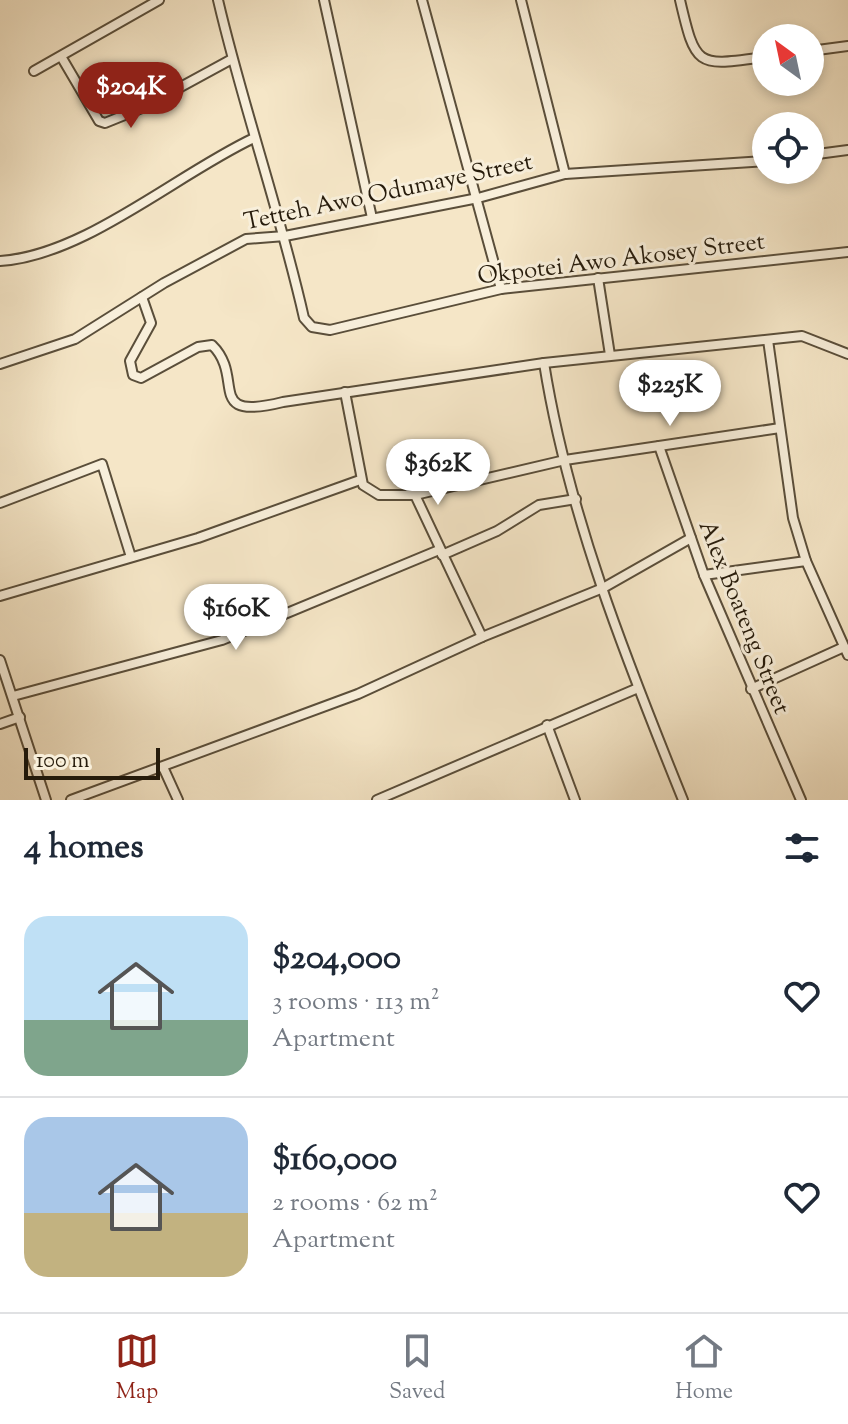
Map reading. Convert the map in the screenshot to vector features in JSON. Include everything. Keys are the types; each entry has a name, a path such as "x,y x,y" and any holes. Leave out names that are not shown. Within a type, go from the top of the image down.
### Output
{"street":[{"path":"34,71 62,58 159,0"},
{"name":"Okpotei Awo Akosey Street","path":"218,0 254,138 285,236 304,318 320,330 501,289 848,252"},
{"path":"324,0 372,218"},
{"path":"422,0 501,289"},
{"path":"521,0 565,174"},
{"path":"680,0 690,42 698,56 718,63 752,59"},
{"path":"824,49 848,46"},
{"path":"62,58 99,121 105,123 142,108 232,59"},
{"path":"0,261 20,260 58,248 254,138"},
{"path":"824,153 848,150"},
{"name":"Tetteh Awo Odumaye Street","path":"0,364 75,339 142,297 246,239 285,236 478,198 565,174 752,162"},
{"path":"598,278 610,355"},
{"path":"142,297 151,323 130,361 136,378 198,347 212,345 232,397 245,409 544,363 802,336 848,357"},
{"path":"751,689 846,651 806,561 793,518 768,340"},
{"path":"544,363 565,460 603,588 638,688 683,800"},
{"path":"345,392 360,480 366,489 379,495 415,495 565,460 780,428"},
{"name":"Alex Boateng Street","path":"659,446 704,575 801,800"},
{"path":"0,503 102,464 131,557"},
{"path":"0,596 198,538 360,480"},
{"path":"415,495 482,637"},
{"path":"13,696 222,640 497,531 539,505 576,499"},
{"path":"71,800 358,694 482,637 603,588 691,538"},
{"path":"704,575 806,561"},
{"path":"0,660 46,800"},
{"path":"377,800 638,688"},
{"path":"0,724 20,717"},
{"path":"547,725 575,800"},
{"path":"163,767 178,800"}]}
